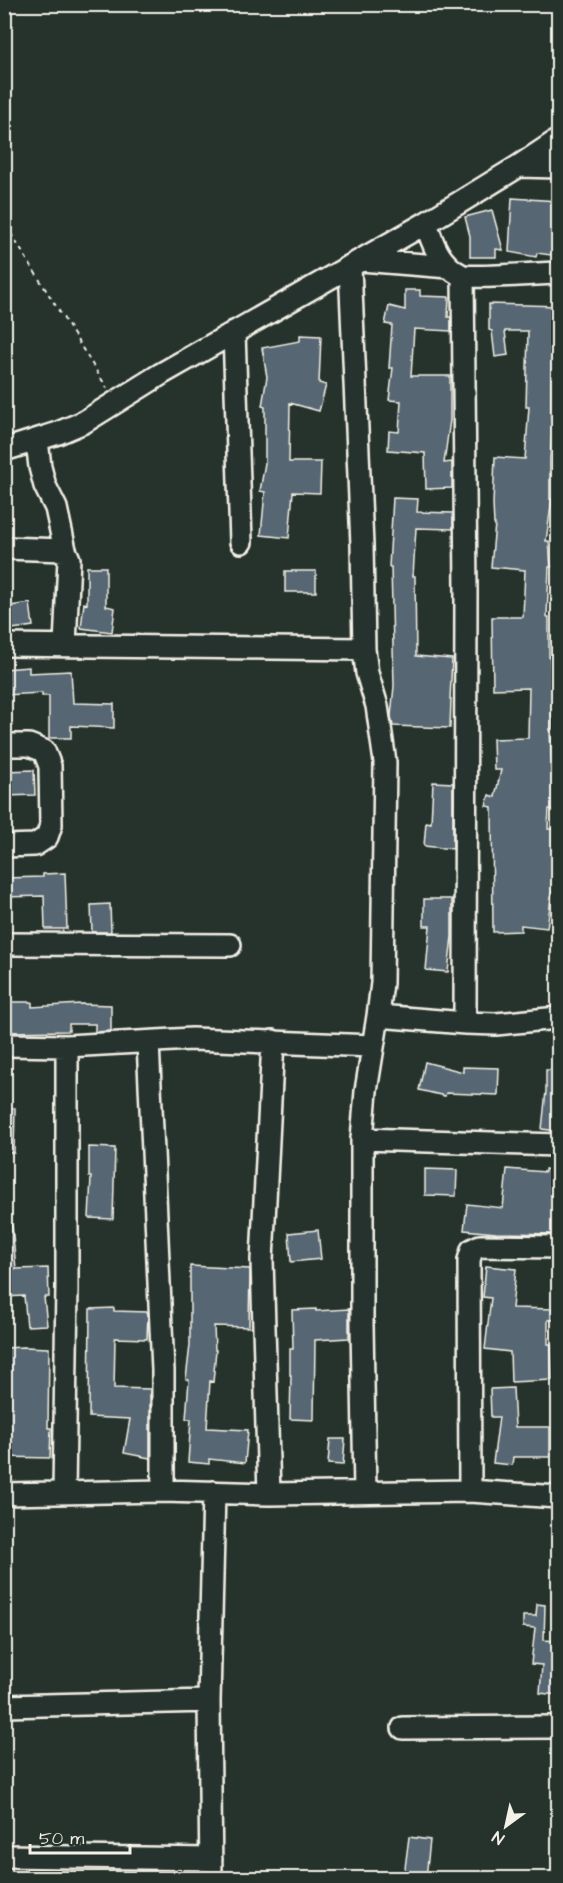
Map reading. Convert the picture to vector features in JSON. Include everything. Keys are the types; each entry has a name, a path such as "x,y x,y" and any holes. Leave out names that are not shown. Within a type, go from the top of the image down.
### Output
{"street":[{"path":"4,450 84,422 161,374 426,222 558,140"},
{"path":"519,166 558,167"},
{"path":"426,222 433,247 456,272 466,591 465,1023"},
{"path":"355,263 456,272 558,273"},
{"path":"355,263 364,649 367,673 377,706 385,762 382,983 366,1091 362,1139 365,1492"},
{"path":"234,332 242,542"},
{"path":"37,440 45,486 56,508 69,559 65,645"},
{"path":"4,548 65,550"},
{"path":"4,645 364,649"},
{"path":"4,745 29,745 44,751 50,766 51,825 47,837 35,846 4,846"},
{"path":"4,944 230,945"},
{"path":"378,1016 496,1024 558,1018"},
{"path":"4,1045 67,1046 192,1039 373,1046"},
{"path":"269,1494 262,1260 273,1041"},
{"path":"148,1042 163,1370 163,1491"},
{"path":"63,1493 67,1286 67,1046"},
{"path":"362,1139 558,1145"},
{"path":"470,1491 469,1260 472,1250 480,1246 558,1247"},
{"path":"4,1494 163,1491 269,1494 470,1491 558,1497"},
{"path":"4,1856 211,1868 209,1701 214,1492"},
{"path":"4,1706 209,1701"},
{"path":"403,1728 558,1727"}],"path":[{"path":"4,228 8,230 116,403"}],"building":[{"path":"512,198 558,201 558,256 537,253 536,257 509,252"},
{"path":"492,210 503,250 496,249 496,257 470,257 470,236 465,217"},
{"path":"405,290 420,290 420,296 449,297 448,317 451,317 451,331 414,329 411,376 450,376 450,420 444,463 452,462 452,488 426,489 425,453 388,450 389,431 399,432 401,401 389,400 393,368 389,368 392,325 385,324 389,306 405,310"},
{"path":"489,304 558,306 558,330 552,330 551,419 553,419 550,499 552,499 546,541 549,541 551,567 549,567 547,617 549,617 549,658 553,707 552,729 550,729 554,809 549,809 548,829 555,829 553,852 555,891 552,891 547,928 521,925 521,931 493,932 492,807 486,806 489,795 495,797 501,770 494,770 493,739 528,738 529,688 493,689 492,617 523,617 525,570 491,567 495,524 493,504 495,457 525,459 529,407 526,407 528,331 505,331 508,355 495,357 492,331 489,330"},
{"path":"300,335 321,336 319,383 326,385 319,411 290,403 289,462 321,462 320,493 293,492 289,538 261,535 265,492 260,491 265,463 265,407 262,406 267,377 262,348 300,341"},
{"path":"393,498 418,499 417,512 453,513 453,529 416,528 413,576 415,576 416,656 452,659 450,728 393,726 391,716 394,686 391,567 389,567"},
{"path":"87,567 106,567 106,606 115,608 112,632 81,628 84,603 87,604"},
{"path":"285,571 316,571 316,592 285,592"},
{"path":"30,603 33,626 5,630 4,607"},
{"path":"29,667 29,673 71,671 73,703 114,704 114,728 71,726 71,738 49,738 49,696 42,696 42,693 4,695 4,669"},
{"path":"34,770 35,795 6,796 5,771"},
{"path":"433,782 453,783 453,849 424,846 426,822 431,823"},
{"path":"65,873 67,929 45,929 44,896 4,897 4,878 43,877 43,874"},
{"path":"424,899 452,899 452,936 448,972 426,970 430,926 424,926"},
{"path":"110,904 111,932 92,932 91,905"},
{"path":"4,1002 32,1002 32,1007 111,1005 111,1031 95,1032 95,1024 69,1024 69,1031 4,1032"},
{"path":"425,1062 463,1072 463,1067 499,1068 498,1095 446,1093 445,1096 419,1090"},
{"path":"546,1070 558,1070 558,1131 542,1129"},
{"path":"4,1108 15,1108 14,1153 4,1153"},
{"path":"89,1147 115,1148 113,1219 89,1218 91,1177 89,1177"},
{"path":"425,1169 457,1170 456,1196 425,1195"},
{"path":"507,1169 545,1172 545,1169 558,1170 558,1234 464,1230 467,1204 503,1208"},
{"path":"12,1225 16,1269 48,1268 49,1297 44,1297 47,1325 27,1326 24,1296 4,1297 4,1226"},
{"path":"318,1230 321,1259 291,1262 289,1233"},
{"path":"190,1266 250,1269 249,1327 214,1326 216,1350 213,1382 210,1381 207,1428 248,1430 245,1463 209,1459 209,1464 188,1462 191,1419 186,1419 189,1380 186,1379 190,1345"},
{"path":"486,1266 516,1269 512,1308 555,1309 555,1320 548,1320 552,1380 511,1382 510,1352 485,1349 491,1298 483,1297"},
{"path":"114,1308 114,1311 148,1312 147,1339 115,1338 114,1388 150,1389 150,1458 124,1453 130,1419 89,1417 90,1309"},
{"path":"316,1309 316,1311 349,1309 349,1338 315,1340 314,1420 290,1419 292,1310"},
{"path":"4,1348 49,1348 50,1458 4,1457"},
{"path":"513,1388 515,1427 550,1427 550,1457 513,1457 512,1465 493,1463 499,1417 491,1417 490,1389"},
{"path":"330,1439 345,1439 343,1465 328,1464"},
{"path":"537,1604 545,1605 544,1640 557,1641 553,1682 558,1683 558,1695 540,1693 542,1665 531,1664 535,1628 523,1627 523,1616 536,1616"},
{"path":"409,1837 430,1840 426,1878 404,1876"}]}
